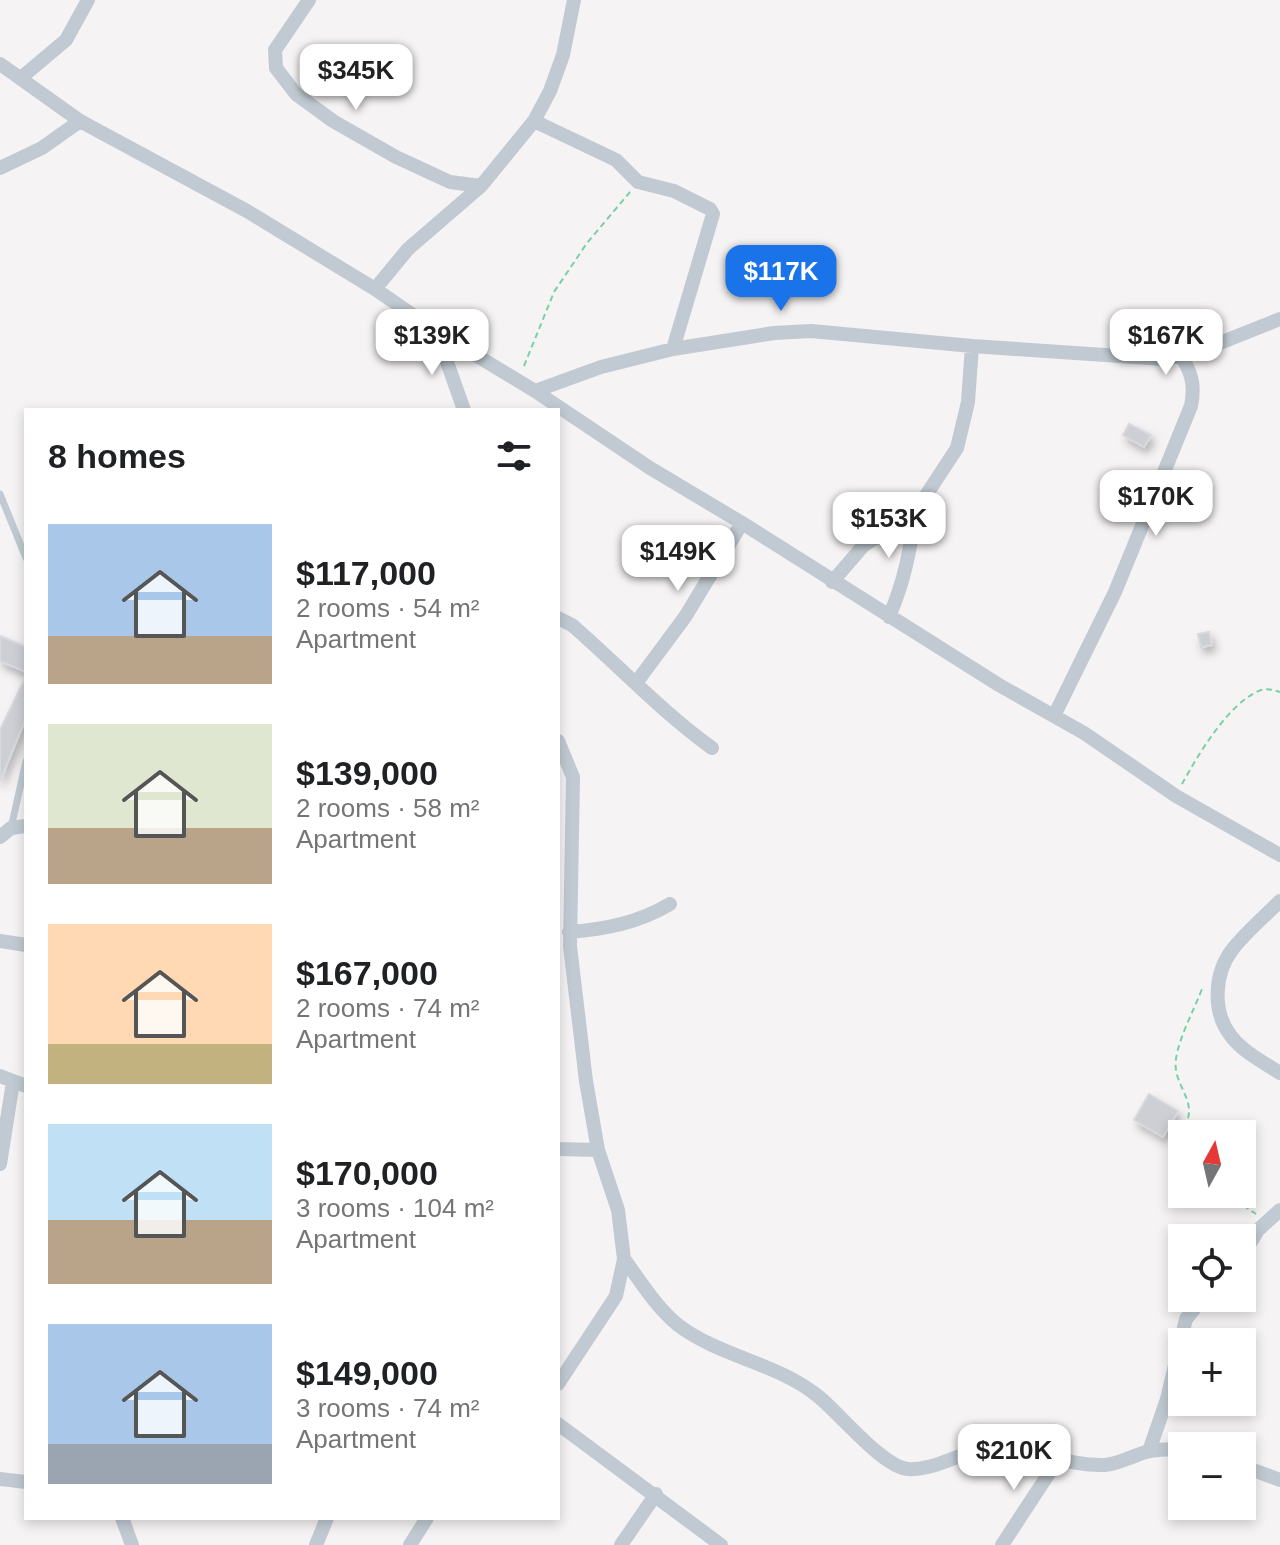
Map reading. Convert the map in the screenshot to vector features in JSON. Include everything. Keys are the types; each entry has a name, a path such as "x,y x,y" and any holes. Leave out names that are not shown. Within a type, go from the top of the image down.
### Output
{"street":[{"path":"22,77 66,40 88,0"},
{"path":"309,0 275,50 276,68 296,94 333,121 396,157 450,182 481,186"},
{"path":"375,289 408,249 481,186 534,121 550,91 563,55 574,0"},
{"path":"0,64 80,121 247,211 375,289 436,331 832,582 1054,716 1176,796 1280,855"},
{"path":"0,168 42,148 80,121"},
{"path":"534,121 616,160 638,182 674,191 710,209 713,214 673,349"},
{"path":"535,391 601,367 673,349 774,333 811,331 1132,358 1182,357 1280,319"},
{"path":"436,331 463,408"},
{"path":"832,582 864,545 903,521 914,510 957,448 968,402 972,346"},
{"path":"1054,716 1115,592 1191,406 1194,392 1192,375 1182,357"},
{"path":"889,617 902,588 908,563 914,510"},
{"path":"636,683 685,617 742,523"},
{"path":"560,619 572,625 683,727 712,748"},
{"path":"560,746 573,777 566,940 598,1150 618,1210 624,1259 616,1296 560,1381"},
{"path":"1280,901 1232,949 1223,967 1217,1004 1220,1019 1231,1037 1243,1049 1280,1073"},
{"path":"566,940 651,916 670,904"},
{"path":"0,941 24,945"},
{"path":"0,1164 13,1081"},
{"path":"560,1149 598,1150"},
{"path":"1256,1233 1280,1210"},
{"path":"624,1259 661,1309 680,1326 715,1346 800,1383 894,1465 908,1469 921,1468 975,1450 993,1448 1013,1448 1105,1465 1149,1451 1168,1450"},
{"path":"1149,1451 1167,1399 1186,1319 1192,1312"},
{"path":"560,1425 721,1545"},
{"path":"1002,1545 1059,1458"},
{"path":"1256,1471 1280,1480"},
{"path":"0,1479 24,1482"},
{"path":"621,1545 656,1494"},
{"path":"123,1520 132,1545"},
{"path":"316,1545 326,1520"},
{"path":"410,1545 426,1520"}],"lane":[{"path":"0,494 24,553"},
{"path":"12,831 24,771"}],"path":[{"path":"518,381 554,292 587,243 638,182"},
{"path":"1176,796 1197,758 1224,721 1259,691 1269,689 1280,692"},
{"path":"1188,1120 1188,1104 1176,1069 1176,1055 1208,977"},
{"path":"1248,1208 1267,1221"}],"building":[{"path":"1129,424 1151,435 1144,447 1123,435"},
{"path":"1209,632 1212,645 1201,647 1198,634"},
{"path":"0,636 24,646 24,671 0,661"},
{"path":"24,680 24,723 0,781 0,730"},
{"path":"1149,1094 1178,1111 1173,1120 1168,1120 1163,1137 1134,1120"}]}
